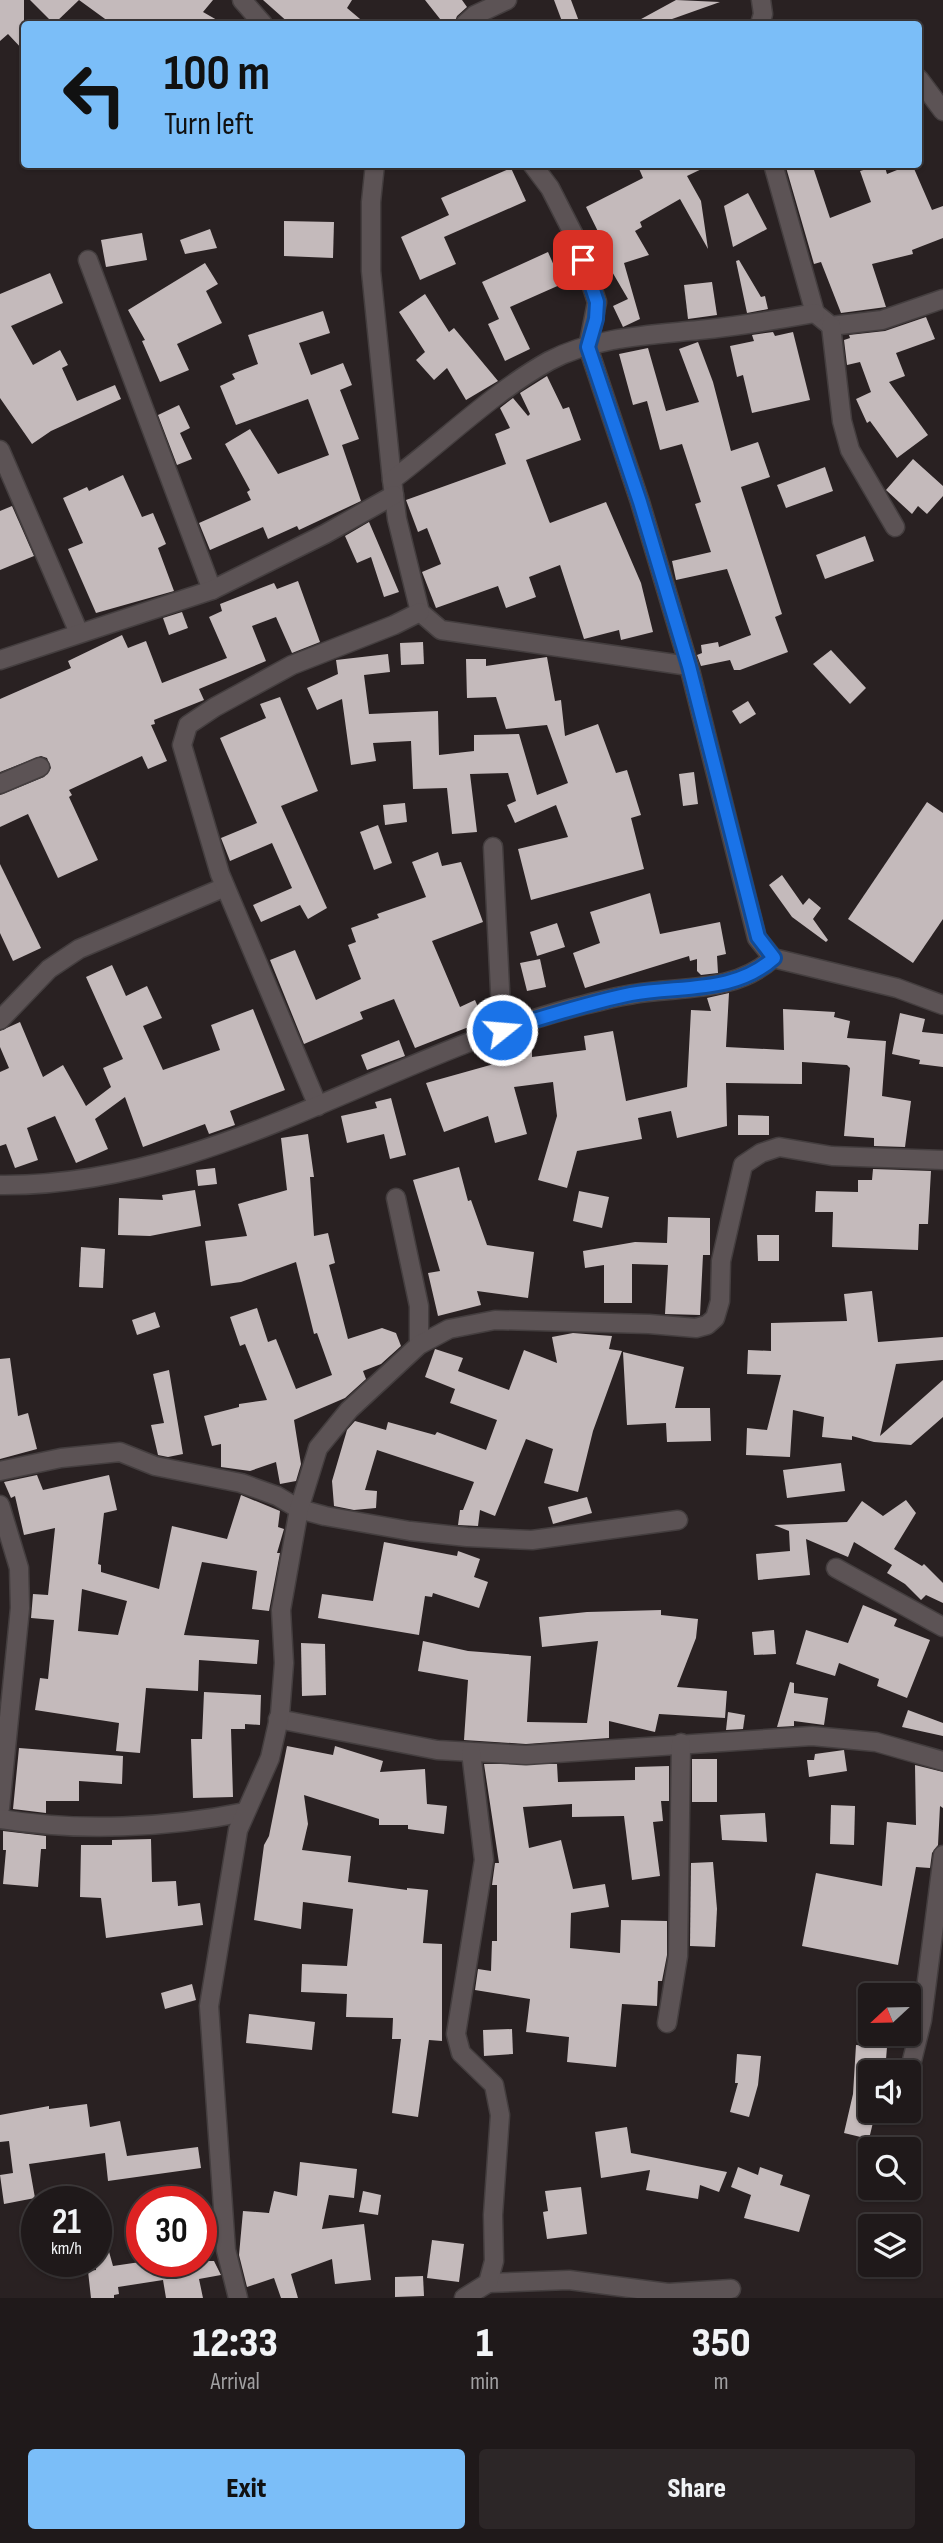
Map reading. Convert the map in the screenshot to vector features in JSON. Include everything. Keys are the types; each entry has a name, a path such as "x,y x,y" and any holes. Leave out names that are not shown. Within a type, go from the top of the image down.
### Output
{"street":[{"path":"242,0 261,21"},
{"path":"468,21 507,0"},
{"path":"761,0 761,21"},
{"path":"922,83 943,111"},
{"path":"375,168 371,202 371,271 393,487 420,611 441,630 689,666"},
{"path":"535,168 550,188 576,239 597,302 596,319 588,347 640,502 689,666 758,937 774,958 897,988 943,1005"},
{"path":"774,168 815,313 831,326 842,421 850,450 894,527"},
{"path":"88,260 212,590"},
{"path":"831,326 882,320 943,299"},
{"path":"0,660 212,590 325,534 393,487 503,392 550,360 588,347 632,337 774,321 815,313"},
{"path":"0,450 79,633"},
{"path":"318,1106 225,887 182,745 188,725 292,665 394,625 420,611"},
{"path":"0,784 40,767"},
{"path":"493,847 502,1030"},
{"path":"0,1020 49,969 79,949 225,887"},
{"path":"0,1185 23,1185 132,1172 215,1148 502,1030 633,994 722,985 756,974 774,958"},
{"path":"238,2298 226,2250 209,2006 238,1830 270,1758 278,1719 284,1663 281,1610 299,1509 318,1448 349,1410 419,1345 449,1329 495,1320 649,1324 696,1328 707,1325 715,1318 720,1301 721,1261 743,1165 761,1153 779,1147 832,1156 943,1160"},
{"path":"396,1198 419,1306 419,1345"},
{"path":"0,1471 61,1458 120,1452 155,1466 241,1483 277,1496 299,1509 410,1531 532,1540 678,1520"},
{"path":"0,1505 19,1568 20,1608 0,1808"},
{"path":"836,1568 943,1627"},
{"path":"278,1719 424,1748 471,1752 526,1755 681,1743 812,1737 876,1742 943,1761"},
{"path":"667,2023 678,1956 681,1743"},
{"path":"471,1752 484,1860 456,2034 461,2053 494,2085 500,2115 493,2215 494,2262 488,2283"},
{"path":"0,1819 135,1825 199,1821 245,1812"},
{"path":"912,2060 922,2020 943,1856"},
{"path":"464,2298 488,2283 569,2280 668,2293 731,2289"}],"building":[{"path":"0,0 24,0 21,48 8,34 0,41"},
{"path":"30,0 79,0 57,21 51,21"},
{"path":"79,0 213,0 203,12 219,21 108,21"},
{"path":"263,0 352,0 347,8 362,21 287,21"},
{"path":"425,0 462,0 467,7 455,21 442,21"},
{"path":"554,0 571,0 579,21 562,21"},
{"path":"676,0 720,2 666,21 638,21"},
{"path":"511,168 526,201 444,237 456,264 420,280 401,237 449,215 441,198"},
{"path":"639,168 704,168 687,176 701,201 708,249 680,199 640,222 642,227 635,231 649,255 624,263 640,319 623,327 613,306 628,299 604,258 609,254 586,207 643,178"},
{"path":"786,168 813,168 830,218 871,202 860,171 870,168 885,168 887,174 902,168 914,168 932,210 943,206 943,238 912,250 913,254 872,264 886,307 841,313 821,262 814,264"},
{"path":"748,193 767,229 733,247 724,206"},
{"path":"284,221 334,222 333,258 284,256"},
{"path":"210,229 217,248 185,254 180,240"},
{"path":"142,233 147,260 106,267 101,240"},
{"path":"548,252 562,284 510,307 530,349 505,361 488,324 499,319 482,282"},
{"path":"739,260 761,297 765,296 768,309 747,313 736,261"},
{"path":"205,263 218,284 206,291 222,323 177,344 189,370 160,382 142,341 145,340 128,310"},
{"path":"50,273 63,303 11,326 33,365 60,350 68,365 62,368 77,401 115,385 121,399 51,431 32,444 0,398 0,294"},
{"path":"712,282 717,315 688,319 684,285"},
{"path":"425,294 449,332 454,328 498,381 466,400 447,368 434,380 416,360 425,352 399,312"},
{"path":"323,311 330,333 299,343 311,375 343,363 352,385 340,390 359,439 342,445 361,501 299,530 297,526 268,539 263,527 210,550 199,523 251,500 247,492 250,490 225,444 250,429 278,474 329,455 308,399 236,425 220,386 235,379 232,374 258,364 248,335"},
{"path":"926,317 935,339 896,353 905,376 889,382 928,435 897,458 870,421 867,423 856,399 871,392 860,362 847,365 844,340 850,338 849,335 885,331"},
{"path":"773,332 775,336 793,332 810,400 752,413 743,375 737,377 730,346 754,341 752,335"},
{"path":"698,342 713,382 731,451 758,442 770,477 741,487 782,614 775,617 788,652 740,670 734,670 730,660 701,666 697,655 702,653 701,645 718,642 719,647 751,635 727,569 676,580 672,561 711,552 695,504 701,502 682,444 660,450 647,401 633,405 619,354 648,348 666,411 699,402 679,349"},
{"path":"547,376 563,409 569,407 581,440 526,460 549,521 550,523 606,502 641,583 653,632 621,640 619,630 584,639 560,565 529,577 536,597 506,608 498,586 436,608 422,572 441,564 427,528 418,532 406,500 506,464 495,434 510,428 500,408 513,398 528,416 530,414 520,393"},
{"path":"179,405 190,428 180,433 192,459 177,465 158,415"},
{"path":"913,459 943,486 943,496 927,514 918,506 912,514 886,490"},
{"path":"825,467 833,491 786,508 777,485"},
{"path":"123,475 142,517 153,513 166,544 158,548 174,591 96,613 68,549 83,543 63,498 87,487 89,491"},
{"path":"12,506 34,556 0,570 0,511"},
{"path":"369,522 399,592 384,597 371,557 357,563 345,536"},
{"path":"865,536 874,561 825,579 816,555"},
{"path":"298,581 320,642 292,653 276,617 252,626 266,661 199,689 204,700 154,720 155,724 151,725 167,761 148,769 142,756 69,790 72,795 69,797 98,860 58,878 28,814 0,827 0,795 44,777 51,768 47,758 41,756 0,772 0,699 71,668 68,661 122,635 128,648 146,641 162,683 227,658 209,617 222,611 220,604 274,583 277,589"},
{"path":"182,612 188,628 169,635 163,618"},
{"path":"423,642 424,664 401,665 400,643"},
{"path":"831,650 866,688 850,704 813,664"},
{"path":"388,654 390,672 364,675 369,714 438,711 439,755 474,751 474,735 519,734 537,795 568,783 547,725 506,729 496,697 467,698 466,659 486,659 486,666 547,657 555,701 561,700 565,736 598,724 616,773 627,770 641,815 631,818 644,869 531,900 518,849 568,837 556,805 515,823 507,805 516,801 508,773 470,774 477,832 452,834 447,788 413,789 411,741 373,743 376,761 351,765 342,699 317,710 307,688 338,674 336,660"},
{"path":"280,697 318,791 281,806 327,908 308,919 300,905 261,922 253,905 292,888 272,843 230,861 221,838 257,823 220,738 266,718 260,704"},
{"path":"748,701 756,714 740,724 732,711"},
{"path":"694,772 698,804 683,806 679,774"},
{"path":"927,802 943,813 943,919 913,963 848,919"},
{"path":"405,803 407,822 385,825 383,805"},
{"path":"378,825 392,863 374,870 360,832"},
{"path":"438,852 442,866 461,862 483,922 432,941 460,1007 475,1000 484,1021 415,1048 394,999 360,1012 363,1019 304,1044 270,960 295,950 316,1000 361,979 348,945 356,942 351,928 379,918 377,914 426,897 412,862"},
{"path":"0,864 41,948 13,961 0,933"},
{"path":"782,875 803,905 809,898 821,908 813,919 828,940 826,942 792,917 769,885"},
{"path":"650,893 660,934 720,922 726,954 717,956 718,973 701,975 697,971 697,959 690,961 689,956 585,988 573,953 600,943 590,912"},
{"path":"557,923 565,947 537,956 530,932"},
{"path":"540,959 546,987 527,991 520,963"},
{"path":"112,965 126,996 147,986 162,1018 143,1026 163,1070 220,1050 211,1025 253,1009 285,1090 230,1111 235,1125 209,1134 205,1124 143,1147 125,1097 95,1119 108,1149 76,1163 55,1116 27,1128 38,1160 15,1168 6,1144 0,1146 0,1072 9,1068 0,1047 0,1031 20,1022 43,1077 63,1065 86,1106 111,1087 103,1068 123,1059 86,977"},
{"path":"729,993 726,1047 784,1050 783,1009 835,1012 834,1017 850,1021 847,1038 886,1041 882,1096 911,1101 905,1147 874,1146 874,1138 844,1136 850,1068 847,1065 802,1062 802,1084 726,1083 727,1126 677,1138 671,1111 638,1118 642,1139 577,1151 567,1188 538,1180 557,1116 553,1082 514,1087 527,1134 495,1143 488,1116 444,1132 426,1083 515,1058 515,1049 532,1050 532,1057 586,1050 584,1036 613,1031 626,1101 687,1087 691,1010 711,1011 707,998"},
{"path":"900,1013 925,1019 922,1032 943,1034 943,1067 919,1064 920,1060 892,1054"},
{"path":"399,1040 405,1056 367,1070 361,1055"},
{"path":"391,1098 406,1155 390,1159 384,1134 347,1143 341,1116 377,1108 375,1102"},
{"path":"738,1115 769,1116 769,1135 738,1135"},
{"path":"308,1134 314,1177 310,1177 314,1236 328,1233 335,1263 329,1265 348,1339 382,1328 396,1333 401,1346 381,1364 363,1371 366,1379 345,1398 294,1420 301,1464 296,1481 280,1484 276,1462 250,1471 221,1467 221,1444 212,1446 204,1416 239,1407 239,1404 267,1400 245,1344 240,1346 230,1317 257,1308 268,1342 276,1339 296,1389 332,1375 317,1333 314,1334 296,1262 241,1282 211,1286 205,1241 247,1236 238,1204 287,1190 281,1138"},
{"path":"459,1167 468,1201 471,1200 487,1245 534,1252 528,1298 477,1291 481,1305 438,1316 428,1273 440,1271 413,1180"},
{"path":"215,1168 217,1184 198,1186 196,1170"},
{"path":"873,1169 931,1171 928,1224 919,1224 918,1250 832,1247 833,1212 815,1212 816,1191 858,1192 858,1180 872,1180"},
{"path":"195,1190 201,1226 150,1236 118,1235 119,1198 163,1200 162,1195"},
{"path":"579,1191 609,1197 602,1228 573,1221"},
{"path":"668,1217 710,1218 710,1255 703,1255 700,1315 665,1314 668,1265 632,1264 632,1303 604,1303 604,1265 585,1268 583,1251 635,1242 667,1243"},
{"path":"757,1235 779,1235 779,1261 758,1261"},
{"path":"81,1247 105,1249 103,1288 79,1287"},
{"path":"872,1291 878,1342 943,1337 943,1360 896,1364 880,1436 943,1380 943,1417 911,1445 874,1442 852,1436 852,1440 822,1437 824,1417 793,1410 790,1457 746,1455 747,1428 767,1430 781,1375 747,1374 748,1350 771,1351 771,1323 847,1321 844,1294"},
{"path":"155,1312 160,1327 137,1335 132,1320"},
{"path":"573,1333 612,1336 609,1349 622,1351 593,1431 578,1492 544,1483 553,1449 526,1439 495,1516 480,1510 478,1526 458,1525 460,1510 463,1510 474,1482 377,1450 365,1490 377,1491 376,1508 354,1510 334,1506 332,1481 347,1430 355,1421 386,1430 388,1422 435,1435 437,1432 486,1450 497,1420 450,1403 455,1389 425,1377 435,1349 463,1358 458,1371 509,1390 524,1350 557,1363 552,1337"},
{"path":"623,1352 684,1367 675,1408 710,1408 711,1441 667,1442 666,1423 627,1425"},
{"path":"10,1358 18,1416 28,1413 37,1449 0,1459 0,1359"},
{"path":"169,1370 183,1454 168,1457 158,1455 151,1425 164,1423 153,1374"},
{"path":"841,1463 845,1491 787,1498 783,1470"},
{"path":"37,1475 43,1490 109,1475 117,1510 104,1513 98,1564 101,1565 101,1572 159,1589 172,1526 227,1539 241,1495 280,1511 278,1527 284,1529 277,1553 280,1553 269,1611 252,1609 257,1571 202,1562 184,1635 259,1640 257,1664 199,1660 198,1691 146,1688 140,1753 116,1751 119,1723 35,1710 40,1678 48,1679 54,1620 31,1618 33,1594 48,1595 55,1528 24,1535 15,1496 11,1498 4,1482","holes":["82,1589 127,1601 118,1635 78,1631"]},
{"path":"587,1497 592,1513 553,1524 548,1507"},
{"path":"906,1500 916,1513 894,1549 922,1566 924,1564 943,1583 943,1603 926,1595 921,1600 905,1584 887,1573 892,1565 854,1542 848,1557 806,1539 810,1575 758,1580 756,1554 790,1551 789,1531 774,1525 847,1522 862,1501 883,1516"},
{"path":"384,1542 457,1556 458,1551 480,1559 474,1577 488,1582 479,1608 433,1593 432,1597 425,1596 419,1635 318,1618 322,1594 373,1601"},
{"path":"863,1605 897,1619 894,1626 930,1640 907,1698 877,1686 879,1679 839,1663 835,1676 796,1664 806,1630 848,1643"},
{"path":"661,1610 661,1615 698,1619 696,1638 677,1687 727,1691 725,1718 659,1714 655,1732 609,1721 609,1738 526,1744 464,1740 468,1680 418,1671 423,1641 468,1651 531,1656 527,1722 587,1723 598,1641 542,1647 539,1617 587,1612"},
{"path":"774,1630 776,1654 754,1655 752,1632"},
{"path":"301,1643 325,1644 326,1695 302,1696"},
{"path":"790,1682 794,1683 794,1693 828,1698 824,1725 794,1721 794,1726 777,1727"},
{"path":"204,1692 261,1695 260,1725 245,1724 245,1729 231,1729 233,1797 193,1798 191,1739 202,1739"},
{"path":"908,1710 943,1723 943,1736 902,1727"},
{"path":"728,1712 745,1715 743,1729 726,1730"},
{"path":"287,1746 333,1755 335,1746 383,1761 380,1772 425,1769 427,1804 447,1806 444,1834 408,1829 408,1825 379,1825 379,1819 304,1795 308,1824 302,1850 351,1856 348,1882 428,1890 423,1943 442,1944 442,2041 429,2040 418,2117 392,2113 401,2039 392,2039 393,2018 346,2017 347,1994 301,1992 302,1964 347,1966 353,1909 303,1902 301,1929 254,1920 264,1845 269,1836"},
{"path":"19,1748 123,1756 122,1784 79,1781 79,1801 46,1801 46,1813 13,1809"},
{"path":"844,1750 847,1771 809,1777 807,1760 814,1760 815,1754"},
{"path":"692,1759 717,1759 717,1802 692,1802"},
{"path":"484,1764 557,1764 558,1782 635,1780 635,1767 669,1766 669,1801 661,1801 663,1821 653,1822 660,1876 632,1880 624,1816 572,1817 572,1804 523,1807 529,1848 561,1840 573,1889 605,1884 609,1907 571,1913 570,1948 620,1953 621,1920 667,1921 667,1955 662,1981 658,1981 657,2006 622,2004 616,2067 567,2062 569,2037 526,2032 530,1999 475,1990 478,1969 491,1971 492,1941 497,1941 497,1885 492,1885 495,1863 499,1863"},
{"path":"915,1765 943,1772 943,1808 940,1806 938,1845 932,1853 930,1868 916,1867 898,1965 802,1946 816,1873 882,1886 887,1822 916,1825"},
{"path":"831,1805 855,1806 854,1845 830,1844"},
{"path":"765,1813 767,1842 722,1840 720,1815"},
{"path":"3,1831 46,1836 46,1849 41,1849 38,1887 3,1884 6,1850 3,1850"},
{"path":"151,1839 152,1882 176,1881 178,1906 200,1903 203,1925 106,1938 101,1898 80,1897 81,1845 112,1845 112,1840"},
{"path":"713,1862 717,1909 715,1947 690,1946 691,1863"},
{"path":"192,1984 196,2000 165,2009 161,1993"},
{"path":"249,2014 315,2022 312,2050 246,2043"},
{"path":"512,2029 513,2054 484,2056 483,2030"},
{"path":"856,2045 887,2047 886,2060 858,2060 858,2123 873,2123 869,2137 844,2133 853,2094"},
{"path":"737,2054 761,2056 758,2085 749,2117 730,2112 738,2083 735,2083"},
{"path":"87,2104 90,2127 120,2121 127,2156 198,2147 201,2168 108,2181 105,2153 29,2164 33,2186 21,2186 21,2201 4,2204 0,2175 13,2173 9,2141 0,2142 0,2115 49,2106 49,2109"},
{"path":"627,2127 631,2153 727,2172 719,2192 700,2185 698,2199 646,2190 650,2170 601,2178 595,2132"},
{"path":"300,2162 357,2169 354,2198 329,2195 322,2229 364,2224 371,2280 335,2284 332,2259 291,2274 298,2298 281,2298 274,2278 247,2287 239,2255 243,2211 269,2213 274,2191 297,2196"},
{"path":"738,2167 758,2175 760,2167 783,2175 780,2185 810,2195 799,2232 744,2218 751,2195 731,2187"},
{"path":"581,2187 587,2234 547,2239 543,2212 548,2211 545,2191"},
{"path":"363,2191 381,2195 378,2215 359,2212"},
{"path":"432,2240 464,2244 459,2282 427,2278"},
{"path":"112,2262 113,2266 126,2264 126,2277 210,2277 199,2279 203,2298 166,2298 163,2280 118,2287 119,2294 114,2295 114,2298 91,2298 89,2277 112,2277"},
{"path":"423,2276 424,2296 395,2297 395,2277"}],"route":[{"path":"502,1030 633,994 722,985 756,974 774,958 758,937 689,666 640,502 588,347 596,319 597,302 583,260"}]}
